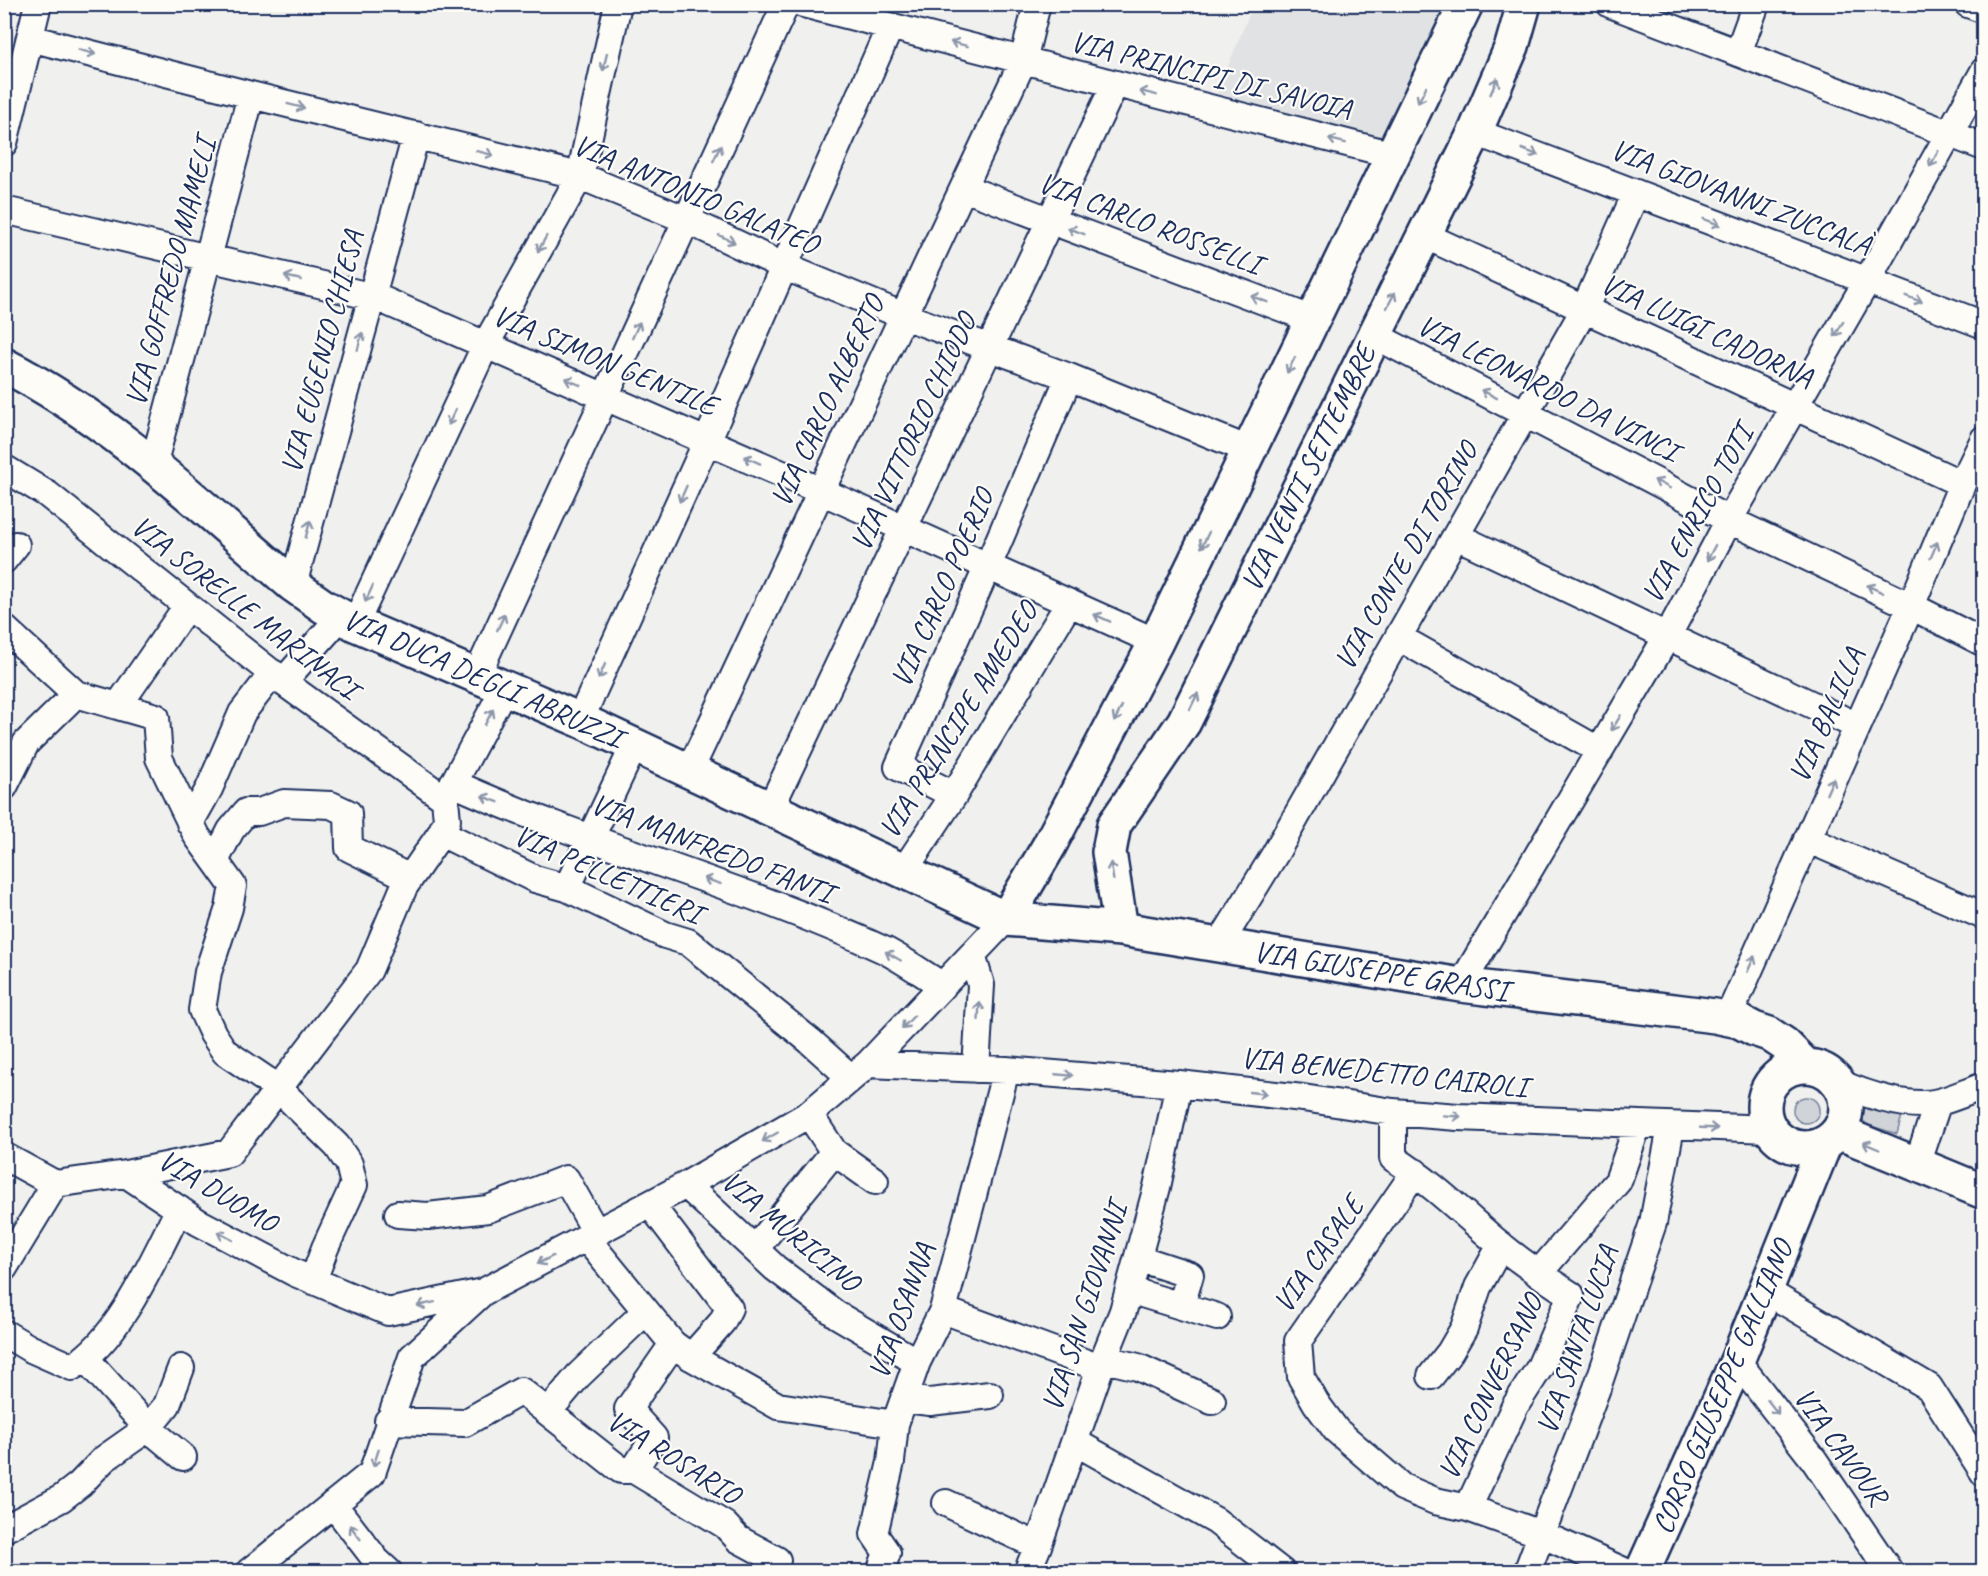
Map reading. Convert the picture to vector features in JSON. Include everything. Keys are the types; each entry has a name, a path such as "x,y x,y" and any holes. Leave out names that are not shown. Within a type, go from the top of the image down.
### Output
{"street":[{"path":"4,143 38,4"},
{"path":"190,823 209,789 242,713 278,677 348,620 486,344 580,176 618,4"},
{"path":"4,1156 55,1184 126,1174 229,1153 369,970 404,887 441,833 447,820 449,791 605,396 786,4"},
{"name":"VIA PRINCIPI DI SAVOIA","path":"803,4 1394,155"},
{"name":"VIA CARLO ALBERTO","path":"690,770 1023,61 1037,4"},
{"name":"VIA VENTI SETTEMBRE","path":"1006,919 1049,846 1156,642 1466,4"},
{"name":"VIA VENTI SETTEMBRE","path":"1121,929 1109,852 1114,825 1184,722 1475,132 1512,46 1524,4"},
{"path":"1610,4 1983,147"},
{"path":"1738,53 1756,4"},
{"path":"1968,4 1983,10"},
{"path":"580,720 707,441 890,27"},
{"name":"VIA ANTONIO GALATEO","path":"30,38 580,176 687,220 783,266 904,316 1069,377 1249,450"},
{"name":"VIA ENRICO TOTI","path":"1461,985 1668,635 1729,519 1867,281 1983,71"},
{"name":"VIA VITTORIO CHIODO","path":"770,809 1115,84"},
{"name":"VIA GOFFREDO MAMELI","path":"153,466 251,95"},
{"name":"VIA GIOVANNI ZUCCALÀ","path":"1475,132 1983,325"},
{"name":"VIA EUGENIO CHIESA","path":"293,585 416,135"},
{"name":"VIA CARLO ROSSELLI","path":"964,189 1314,320"},
{"name":"VIA CONTE DI TORINO","path":"1219,945 1275,854 1584,310 1636,193"},
{"name":"VIA SIMON GENTILE","path":"4,210 372,297 486,344 821,491 1156,642"},
{"name":"VIA LUIGI CADORNA","path":"1424,235 1962,484"},
{"name":"VIA LEONARDO DA VINCI","path":"1374,335 1729,519 1983,643"},
{"name":"VIA DUCA DEGLI ABRUZZI","path":"4,365 56,393 110,430 293,585 348,620 580,720 1006,919"},
{"name":"VIA CARLO POERIO","path":"954,795 898,767 1069,377"},
{"name":"VIA BALILLA","path":"1741,1024 1807,839 1983,439"},
{"name":"VIA SORELLE MARINACI","path":"4,468 47,494 278,677 449,791"},
{"path":"1456,536 1857,726"},
{"name":"VIA PRINCIPE AMEDEO","path":"903,872 954,795 1069,603"},
{"path":"118,706 187,606"},
{"path":"4,628 76,694 156,717 159,758 190,823 233,886 208,972 202,1010 213,1034 225,1052 278,1088 337,1146 349,1164 354,1185 325,1248 315,1277"},
{"path":"1398,637 1600,751"},
{"path":"4,787 26,743 76,694"},
{"path":"567,888 634,746"},
{"name":"VIA MANFREDO FANTI","path":"449,791 732,888 886,951 943,986"},
{"path":"215,861 231,830 246,812 259,812 284,803 331,805 348,813 349,848 410,878"},
{"name":"VIA PELLETTIERI","path":"441,833 535,879 567,888 665,935 688,942 810,1041 859,1071"},
{"path":"1807,839 1983,916"},
{"path":"249,1572 372,1473 412,1357 493,1287 686,1185 809,1114 859,1071 1006,919"},
{"name":"VIA GIUSEPPE GRASSI","path":"1006,919 1121,929 1461,985 1741,1024 1769,1034 1784,1044 1805,1065"},
{"path":"972,955 981,985 976,1069"},
{"path":"1741,1024 1764,1097 1765,1119 1769,1133 1792,1146 1815,1147 1832,1137 1844,1120 1845,1095 1839,1083 1819,1067 1805,1065 1792,1067 1779,1074 1770,1084 1764,1097"},
{"name":"VIA BENEDETTO CAIROLI","path":"859,1071 1006,1070 1179,1084 1303,1098 1393,1112 1769,1133"},
{"name":"VIA OSANNA","path":"880,1572 887,1553 874,1534 891,1462 895,1424 916,1362 943,1310 1006,1070"},
{"path":"1839,1083 1861,1092 1901,1103 1938,1102 1983,1086"},
{"name":"VIA SAN GIOVANNI","path":"1027,1572 1123,1311 1157,1186 1179,1084"},
{"path":"1917,1165 1938,1102"},
{"path":"1393,1112 1393,1158 1415,1172 1538,1274 1618,1181 1638,1124"},
{"path":"809,1114 834,1152 875,1181"},
{"name":"VIA SANTA LUCIA","path":"1527,1572 1597,1388 1653,1222 1671,1127"},
{"name":"CORSO GIUSEPPE GALLIANO","path":"1769,1133 1801,1202"},
{"path":"1832,1137 1917,1165 1983,1192"},
{"name":"CORSO GIUSEPPE GALLIANO","path":"1642,1572 1737,1361 1801,1202 1832,1137"},
{"path":"755,1249 834,1152"},
{"name":"VIA CASALE","path":"1415,1172 1298,1341 1301,1377 1316,1403 1336,1430 1402,1487 1435,1501 1468,1508 1541,1534 1626,1572"},
{"name":"VIA DUOMO","path":"126,1174 198,1222 277,1264 315,1277 388,1312 493,1287"},
{"path":"398,1214 428,1216 488,1209 566,1179 592,1236 612,1270 682,1350 778,1406 895,1424"},
{"path":"4,1268 55,1184"},
{"name":"VIA MURICINO","path":"686,1185 775,1268 837,1315 916,1362"},
{"path":"634,1470 654,1438 628,1409 682,1350 722,1322 729,1308 650,1204"},
{"path":"4,1333 29,1348 72,1368 86,1359 126,1311 179,1209"},
{"path":"1431,1376 1450,1352 1464,1328 1478,1287 1501,1245"},
{"path":"1138,1258 1190,1275 1181,1306"},
{"name":"VIA CONVERSANO","path":"1468,1508 1515,1406 1540,1367 1571,1295 1538,1274"},
{"path":"1129,1290 1217,1317"},
{"path":"1766,1291 1929,1387 1983,1473"},
{"path":"943,1310 1102,1363 1138,1367 1212,1401"},
{"path":"548,1412 578,1376 646,1311"},
{"path":"86,1359 148,1428 183,1457"},
{"name":"VIA CAVOUR","path":"1737,1361 1814,1460 1890,1572"},
{"path":"4,1528 62,1498 80,1484 104,1459 148,1428 167,1405 181,1368"},
{"name":"VIA ROSARIO","path":"392,1412 467,1421 521,1390 621,1470 634,1470 725,1525 738,1539 777,1560 773,1572"},
{"path":"904,1399 930,1402 990,1395"},
{"path":"1075,1442 1216,1521 1282,1572"},
{"path":"946,1503 1038,1546"},
{"path":"333,1504 380,1568"}],"shaded area":[{"path":"1253,5 1452,5 1386,145 1217,93"},
{"path":"1806,1097 1815,1101 1819,1110 1815,1119 1806,1123 1797,1119 1793,1110 1797,1101"},
{"path":"1864,1107 1902,1115 1897,1134 1868,1125 1861,1119 1860,1112"}]}
